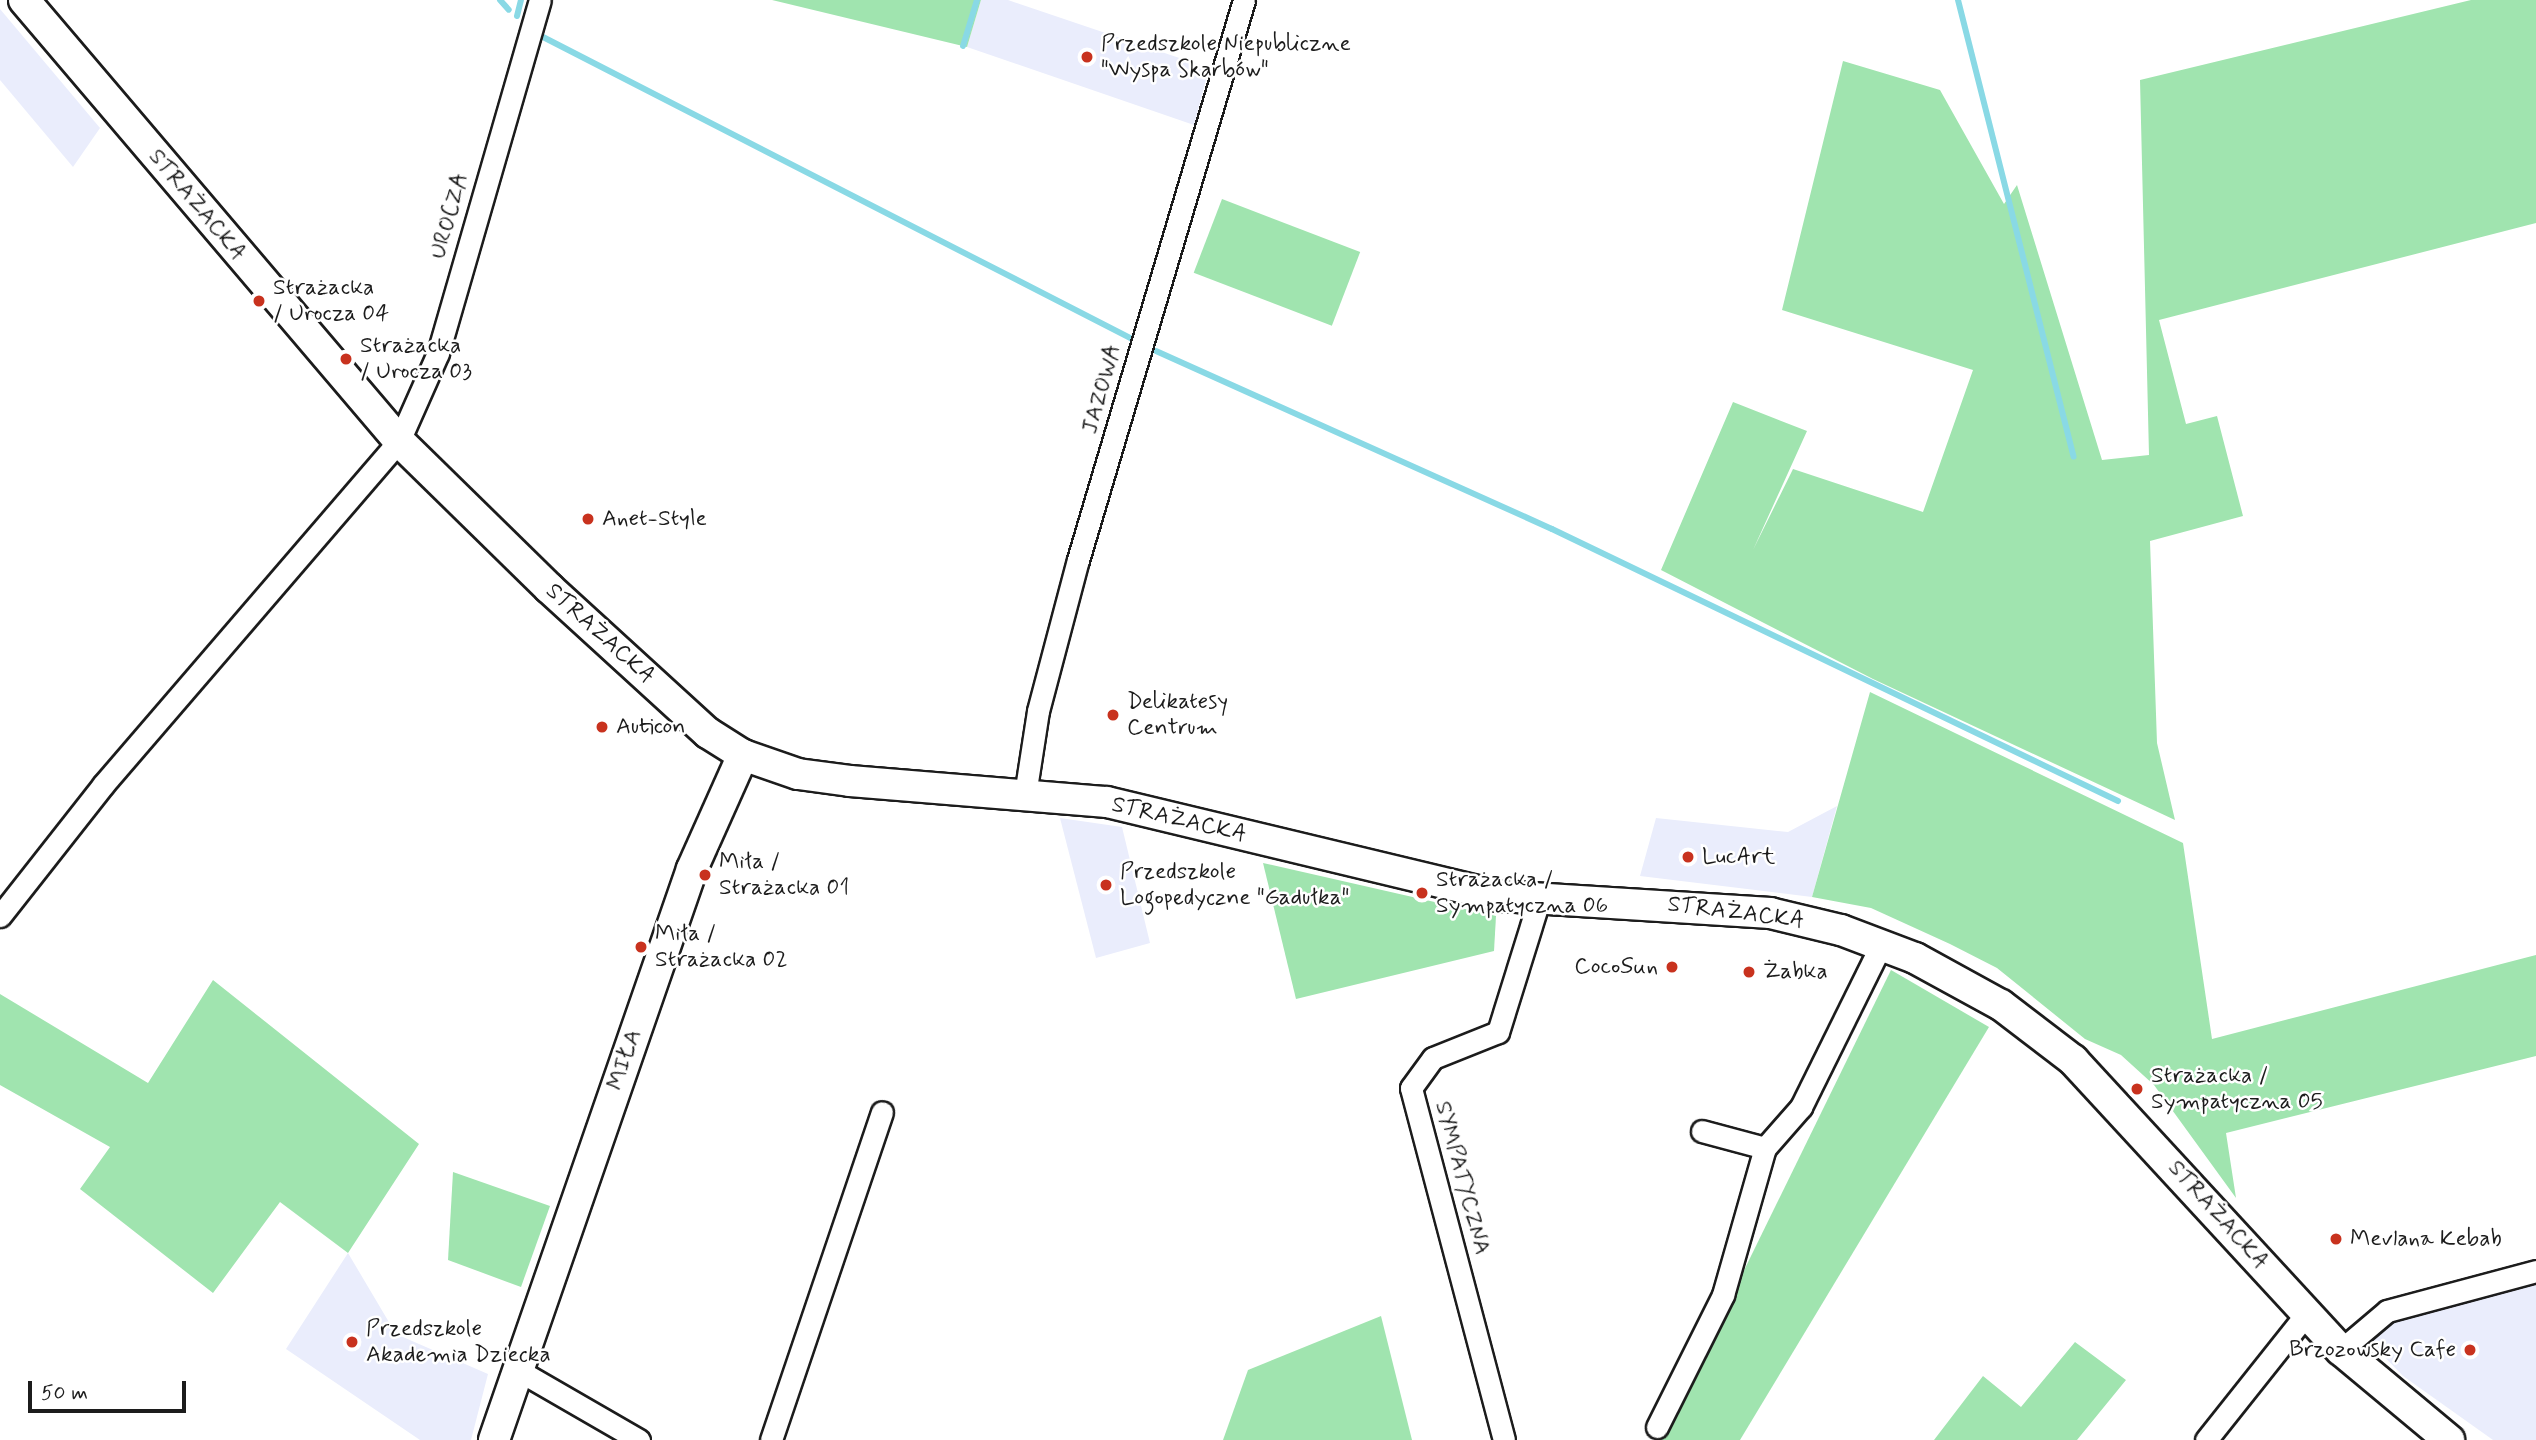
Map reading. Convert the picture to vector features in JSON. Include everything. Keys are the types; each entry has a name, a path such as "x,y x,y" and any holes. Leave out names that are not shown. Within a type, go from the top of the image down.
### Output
{"street":[{"name":"STRAŻACKA","path":"24,0 399,441 549,588 708,733 743,755 811,775 1025,795 1150,811 1441,884 1539,900 1726,907 1802,920 1881,944 1973,987 2073,1060 2341,1350 2449,1440"},
{"name":"UROCZA","path":"399,441 438,353 540,0"},
{"name":"JAZOWA","path":"1025,795 1038,711 1075,573 1244,0"},
{"path":"0,915 399,441"},
{"name":"MIŁA","path":"494,1440 516,1369 692,869 743,755"},
{"name":"SYMPATYCZNA","path":"1504,1440 1411,1088 1433,1058 1498,1032 1539,900"},
{"path":"1657,1427 1723,1295 1765,1148 1801,1107 1881,944"},
{"path":"771,1440 882,1112"},
{"path":"1702,1131 1765,1148"},
{"path":"2341,1350 2387,1311 2536,1271"},
{"path":"2206,1440 2307,1313"},
{"path":"516,1369 639,1440"}],"shaded area":[{"name":"Przedszkole Niepubliczne \"Wyspa Skarbów\"","path":"981,0 1008,0 1209,68 1194,125 967,47"},
{"path":"0,9 100,128 73,167 0,80"},
{"path":"1837,806 1812,897 1640,876 1656,818 1788,832"},
{"name":"Przedszkole Logopedyczne \"Gadułka\"","path":"1060,818 1122,827 1150,943 1096,958"},
{"name":"Przedszkole Akademia Dziecka","path":"348,1253 396,1334 488,1374 471,1440 420,1440 286,1349"},
{"path":"2536,1285 2536,1440 2493,1440 2403,1376 2370,1342 2385,1323"}],"green space":[{"path":"772,0 981,0 967,47"},
{"path":"2471,0 2536,0 2536,223 2159,320 2186,424 2217,416 2243,516 2150,541 2157,743 2175,820 1873,679 1661,570 1733,402 1807,431 1753,550 1793,469 1923,512 1973,370 1782,310 1843,61 1940,90 2004,204 2017,185 2102,460 2149,455 2140,80"},
{"path":"1222,199 1360,252 1332,326 1194,273"},
{"path":"1870,692 2183,843 2212,1039 2536,955 2536,1056 2226,1133 2236,1198 2154,1085 2121,1055 2085,1039 1997,968 1871,908 1812,897"},
{"path":"1263,863 1496,916 1494,951 1296,999"},
{"path":"1891,970 1989,1027 1740,1440 1661,1440"},
{"path":"213,980 419,1144 348,1253 280,1202 213,1293 80,1189 110,1147 0,1085 0,994 148,1083"},
{"path":"453,1172 550,1206 521,1287 448,1260"},
{"path":"1381,1316 1412,1440 1223,1440 1248,1370"},
{"path":"2075,1342 2126,1380 2077,1440 1934,1440 1983,1376 2021,1407"}],"waterway":[{"path":"500,0 509,10"},
{"path":"517,16 521,0"},
{"path":"963,46 977,0"},
{"path":"1958,0 2074,457"},
{"path":"543,37 1134,340"},
{"path":"1156,351 1552,529 2118,801"}],"place":[{"name":"Przedszkole Niepubliczne \"Wyspa Skarbów\"","path":"1087,57"},
{"name":"Strażacka / Urocza 04","path":"259,301"},
{"name":"Strażacka / Urocza 03","path":"346,359"},
{"name":"Anet-Style","path":"588,519"},
{"name":"Delikatesy Centrum","path":"1113,715"},
{"name":"Auticon","path":"602,727"},
{"name":"LucArt","path":"1688,857"},
{"name":"Miła / Strażacka 01","path":"705,875"},
{"name":"Przedszkole Logopedyczne \"Gadułka\"","path":"1106,885"},
{"name":"Strażacka / Sympatyczna 06","path":"1422,893"},
{"name":"Miła / Strażacka 02","path":"641,947"},
{"name":"CocoSun","path":"1672,967"},
{"name":"Żabka","path":"1749,972"},
{"name":"Strażacka / Sympatyczna 05","path":"2137,1089"},
{"name":"Mevlana Kebab","path":"2336,1239"},
{"name":"Przedszkole Akademia Dziecka","path":"352,1342"},
{"name":"Brzozowsky Cafe","path":"2470,1350"}]}
